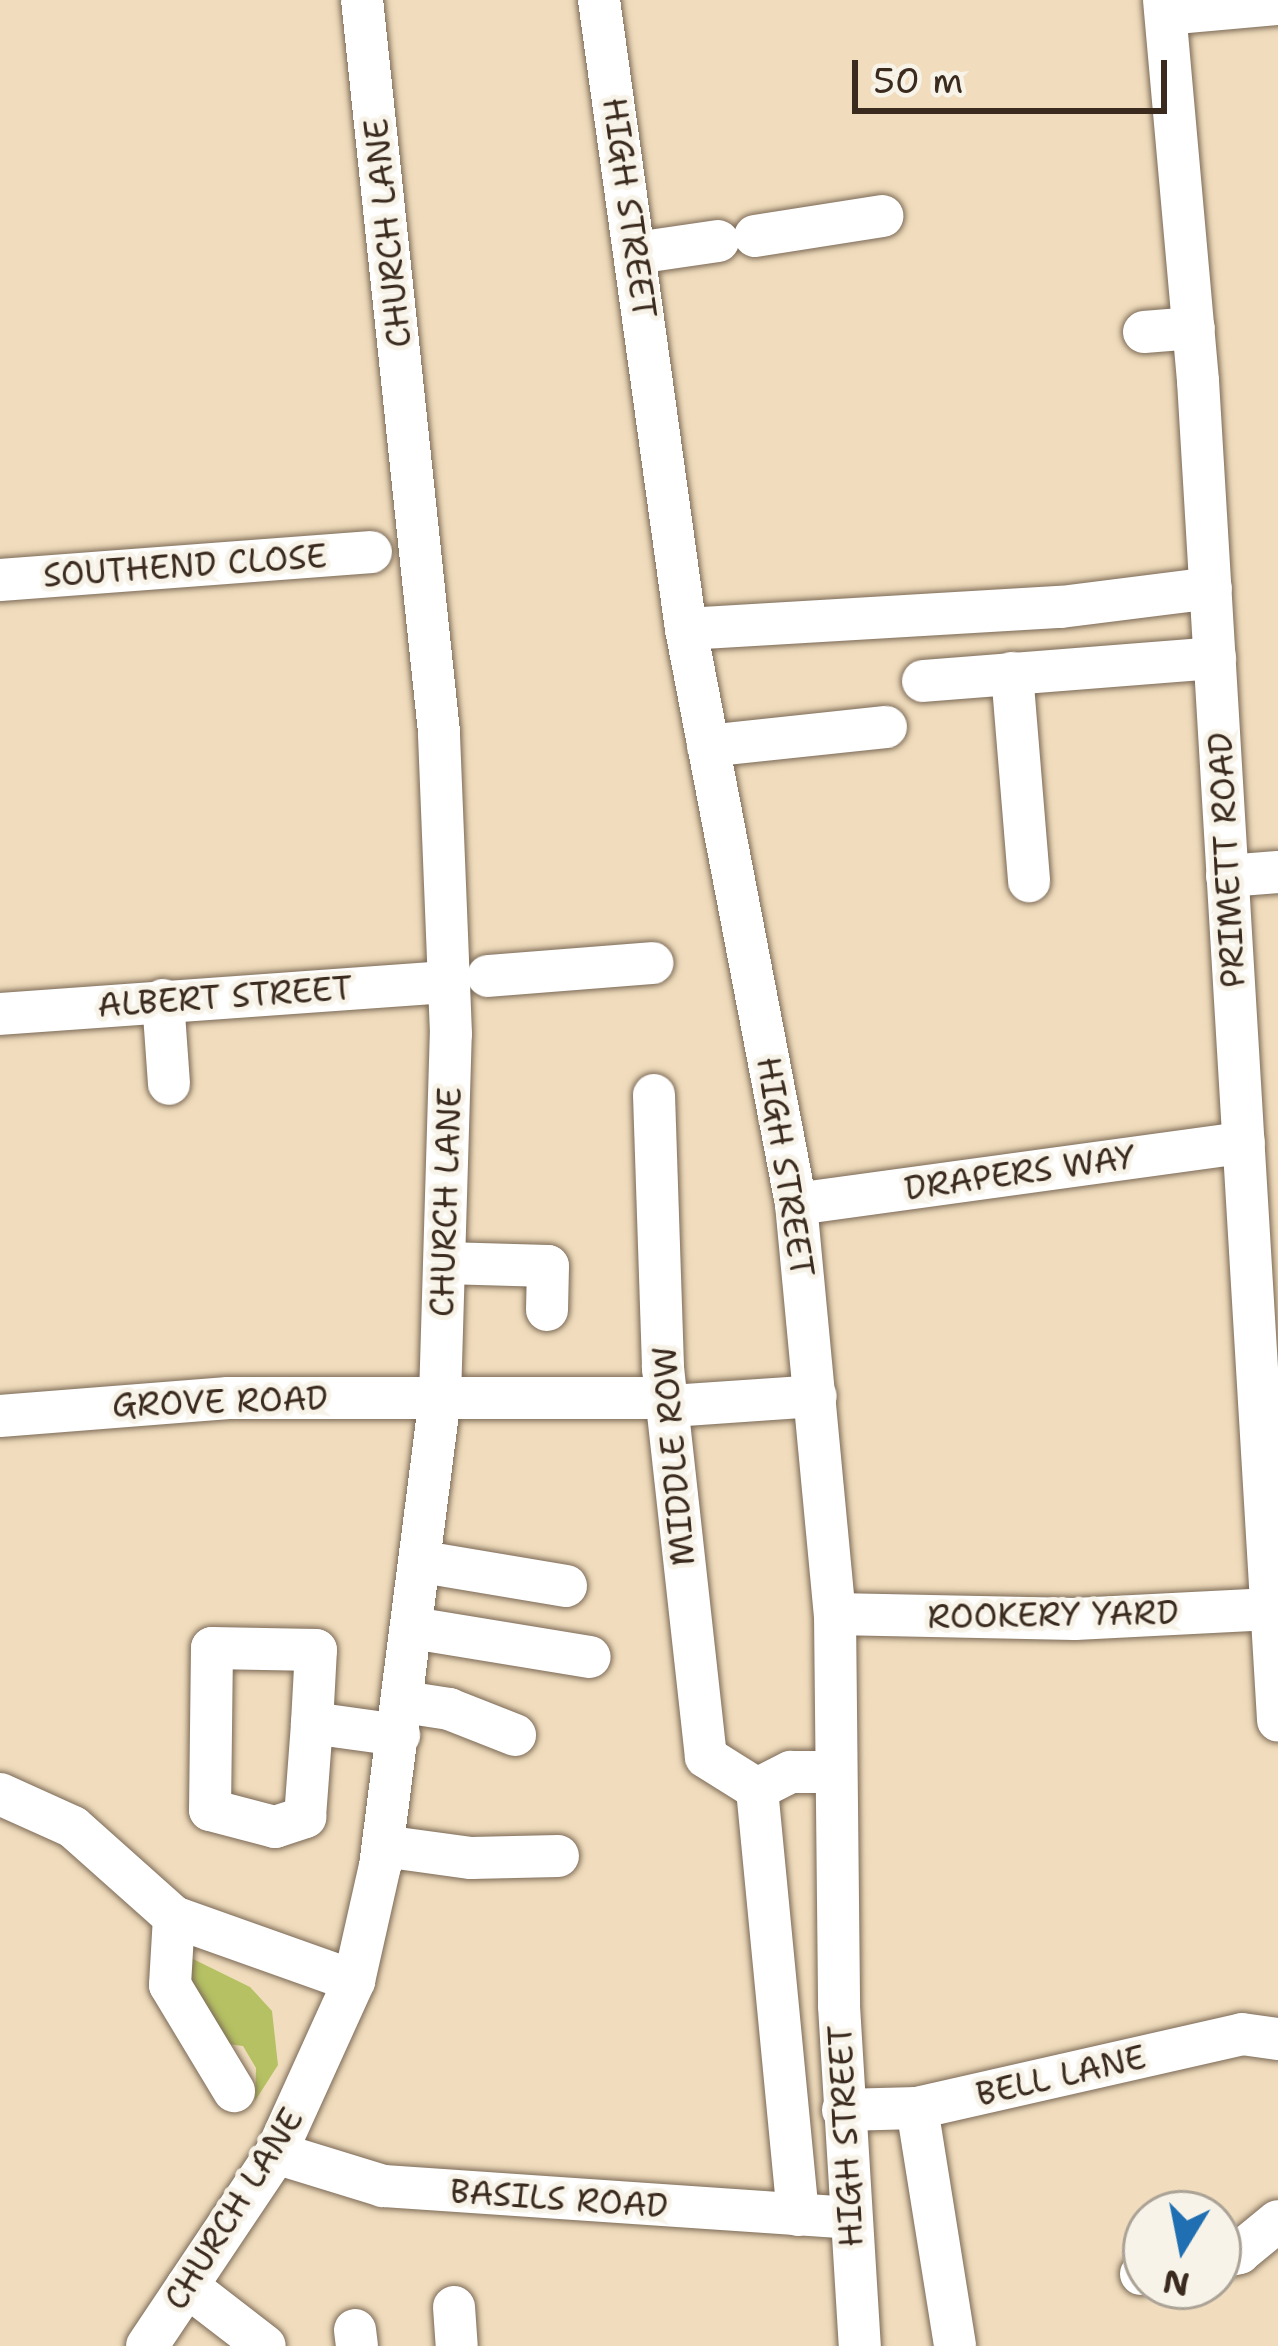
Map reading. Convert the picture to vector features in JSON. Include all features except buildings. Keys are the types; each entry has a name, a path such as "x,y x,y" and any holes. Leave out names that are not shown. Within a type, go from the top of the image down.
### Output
{"street":[{"name":"CHURCH LANE","path":"147,2346 276,2152 354,1982 383,1846 440,1398 445,1263 469,979 362,0"},
{"name":"HIGH STREET","path":"599,0 686,629 796,1204 835,1614 843,2110 860,2346"},
{"path":"1165,7 1278,4"},
{"name":"PRIMETT ROAD","path":"1165,7 1194,328 1274,1550 1271,1609 1278,1721"},
{"path":"636,253 882,216"},
{"path":"1144,332 1194,328"},
{"name":"SOUTHEND CLOSE","path":"0,580 371,552"},
{"path":"686,629 1061,608 1211,588"},
{"path":"923,680 1215,658"},
{"path":"1012,674 1030,881"},
{"path":"708,746 886,727"},
{"path":"1227,876 1278,872"},
{"name":"ALBERT STREET","path":"0,1014 652,963"},
{"path":"163,1000 169,1084"},
{"name":"MIDDLE ROW","path":"654,1095 655,1265 706,1757 757,1789"},
{"name":"DRAPERS WAY","path":"796,1204 1244,1143"},
{"path":"445,1263 548,1266 548,1310"},
{"name":"GROVE ROAD","path":"0,1416 227,1398 670,1402 816,1396"},
{"path":"422,1562 566,1586"},
{"name":"ROOKERY YARD","path":"835,1614 1076,1618 1271,1609"},
{"path":"413,1628 590,1658"},
{"path":"212,1648 316,1649 312,1723 304,1817 274,1827 210,1810 212,1648"},
{"path":"312,1723 401,1719 515,1735"},
{"path":"798,2215 757,1789 791,1772 834,1772"},
{"path":"0,1793 73,1827 174,1917 354,1982"},
{"path":"383,1846 470,1858 559,1856"},
{"path":"174,1917 170,1985 234,2091"},
{"name":"BELL LANE","path":"843,2110 916,2108 1260,2037"},
{"path":"916,2108 955,2346"},
{"name":"BASILS ROAD","path":"276,2152 383,2186 848,2218"},
{"path":"1242,2251 1278,2221"},
{"path":"187,2286 265,2346"}],"green space":[{"path":"191,1958 250,1987 272,2011 278,2065 255,2101 256,2068 243,2046 218,2043 184,1965"}]}
